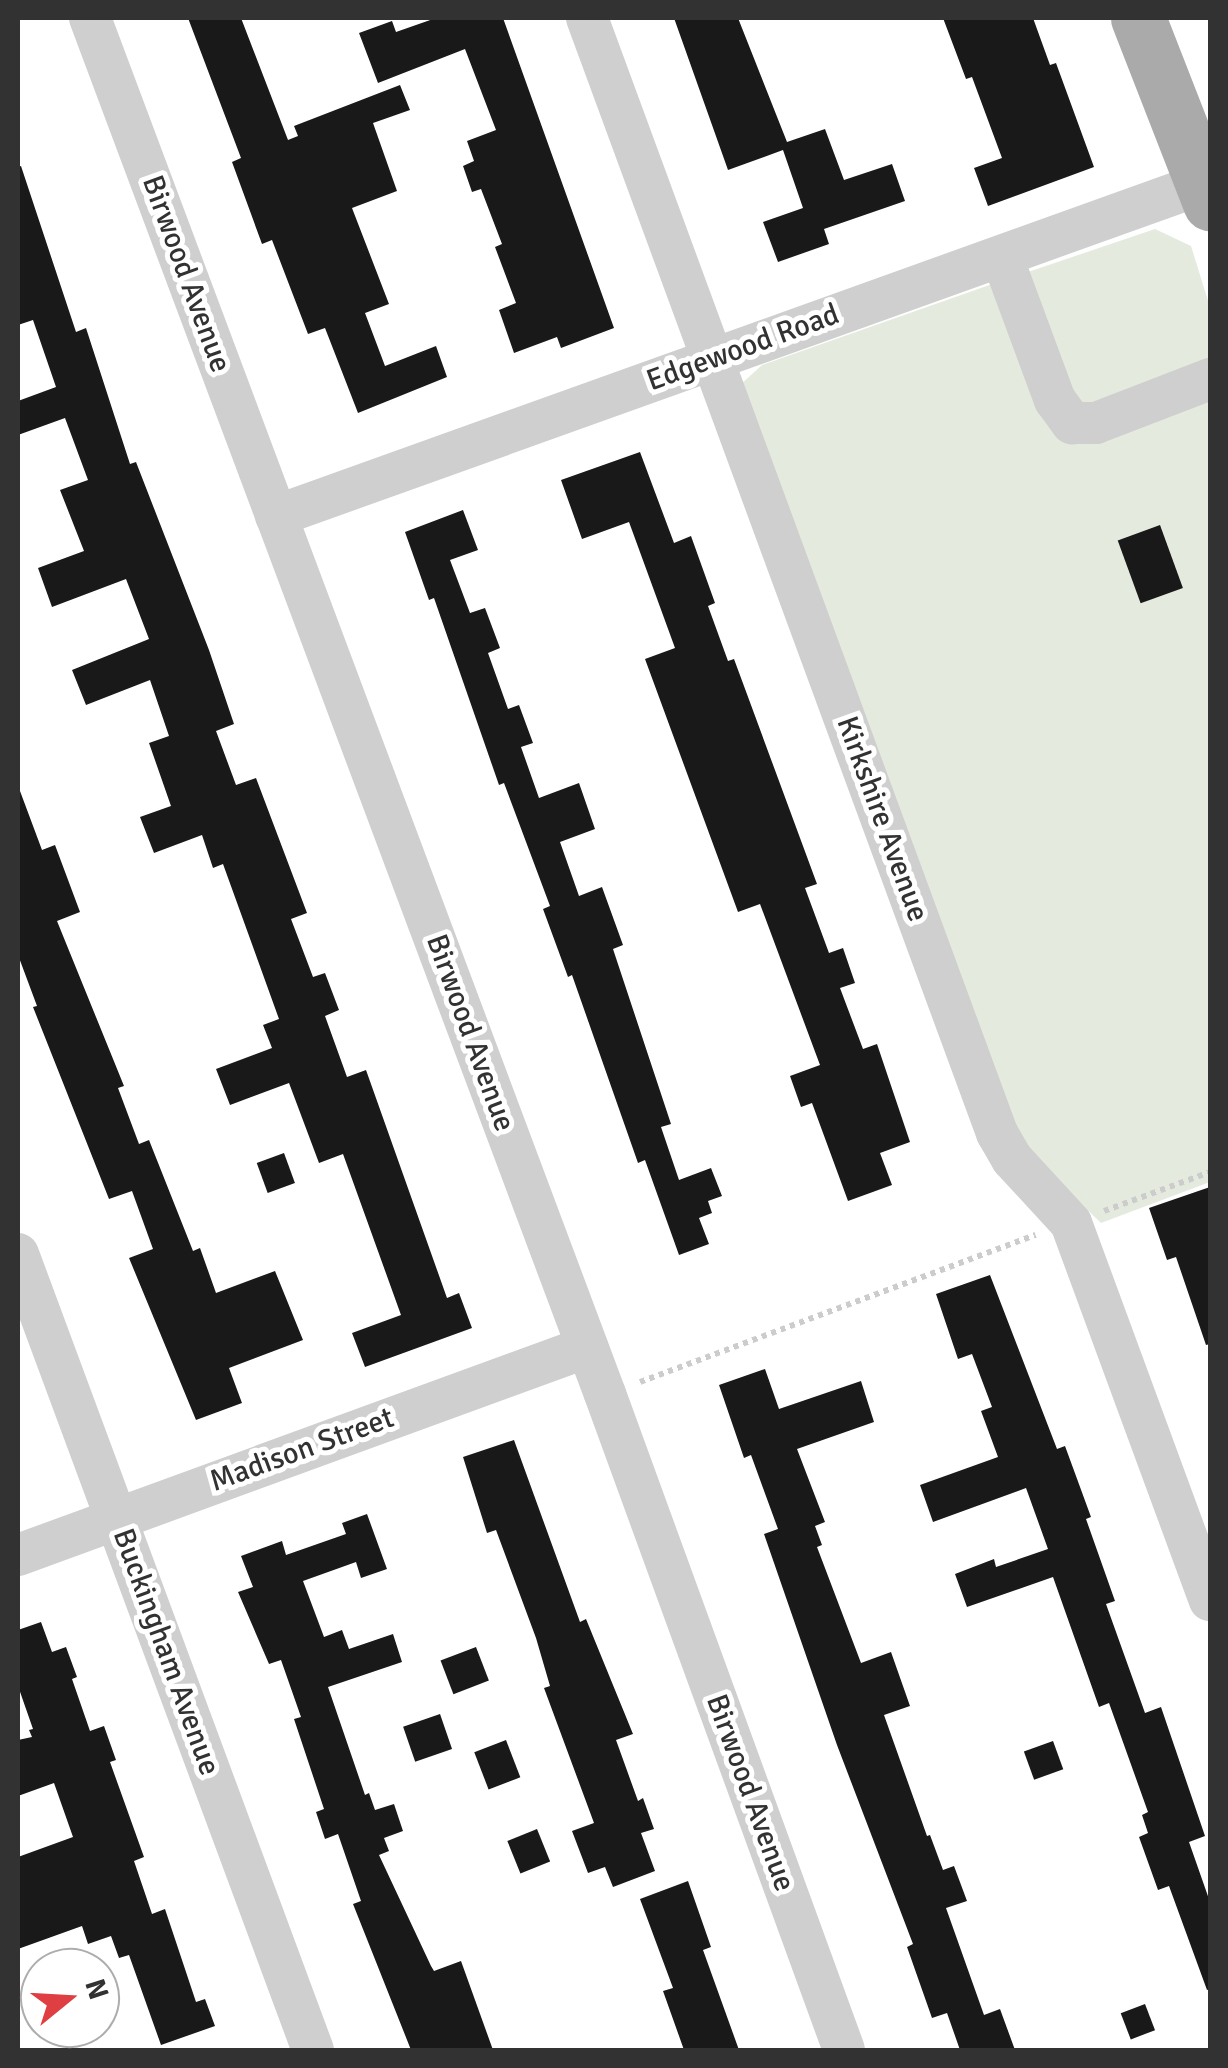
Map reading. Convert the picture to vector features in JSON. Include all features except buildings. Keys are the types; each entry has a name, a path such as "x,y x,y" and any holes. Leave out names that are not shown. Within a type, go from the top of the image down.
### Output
{"main road":[{"path":"1138,18 1208,190"}],"street":[{"name":"Birwood Avenue","path":"90,18 587,1346 844,2050"},
{"name":"Kirkshire Avenue","path":"587,18 997,1133 1012,1160 1071,1223 1210,1600"},
{"name":"Edgewood Road","path":"276,516 714,357 1208,190"},
{"path":"1002,257 1055,400 1072,423 1096,422 1210,379"},
{"name":"Buckingham Avenue","path":"18,1254 313,2050"},
{"name":"Madison Street","path":"18,1555 587,1346"}],"path":[{"path":"1089,1216 1210,1172"},
{"path":"635,1383 1051,1230"}],"shaded area":[{"path":"1155,229 1191,246 1210,307 1210,364 1098,408 1076,404 1028,272"},
{"path":"998,282 1044,408 1210,391 1210,1182 1101,1223 1024,1148 740,385 762,365"}]}
